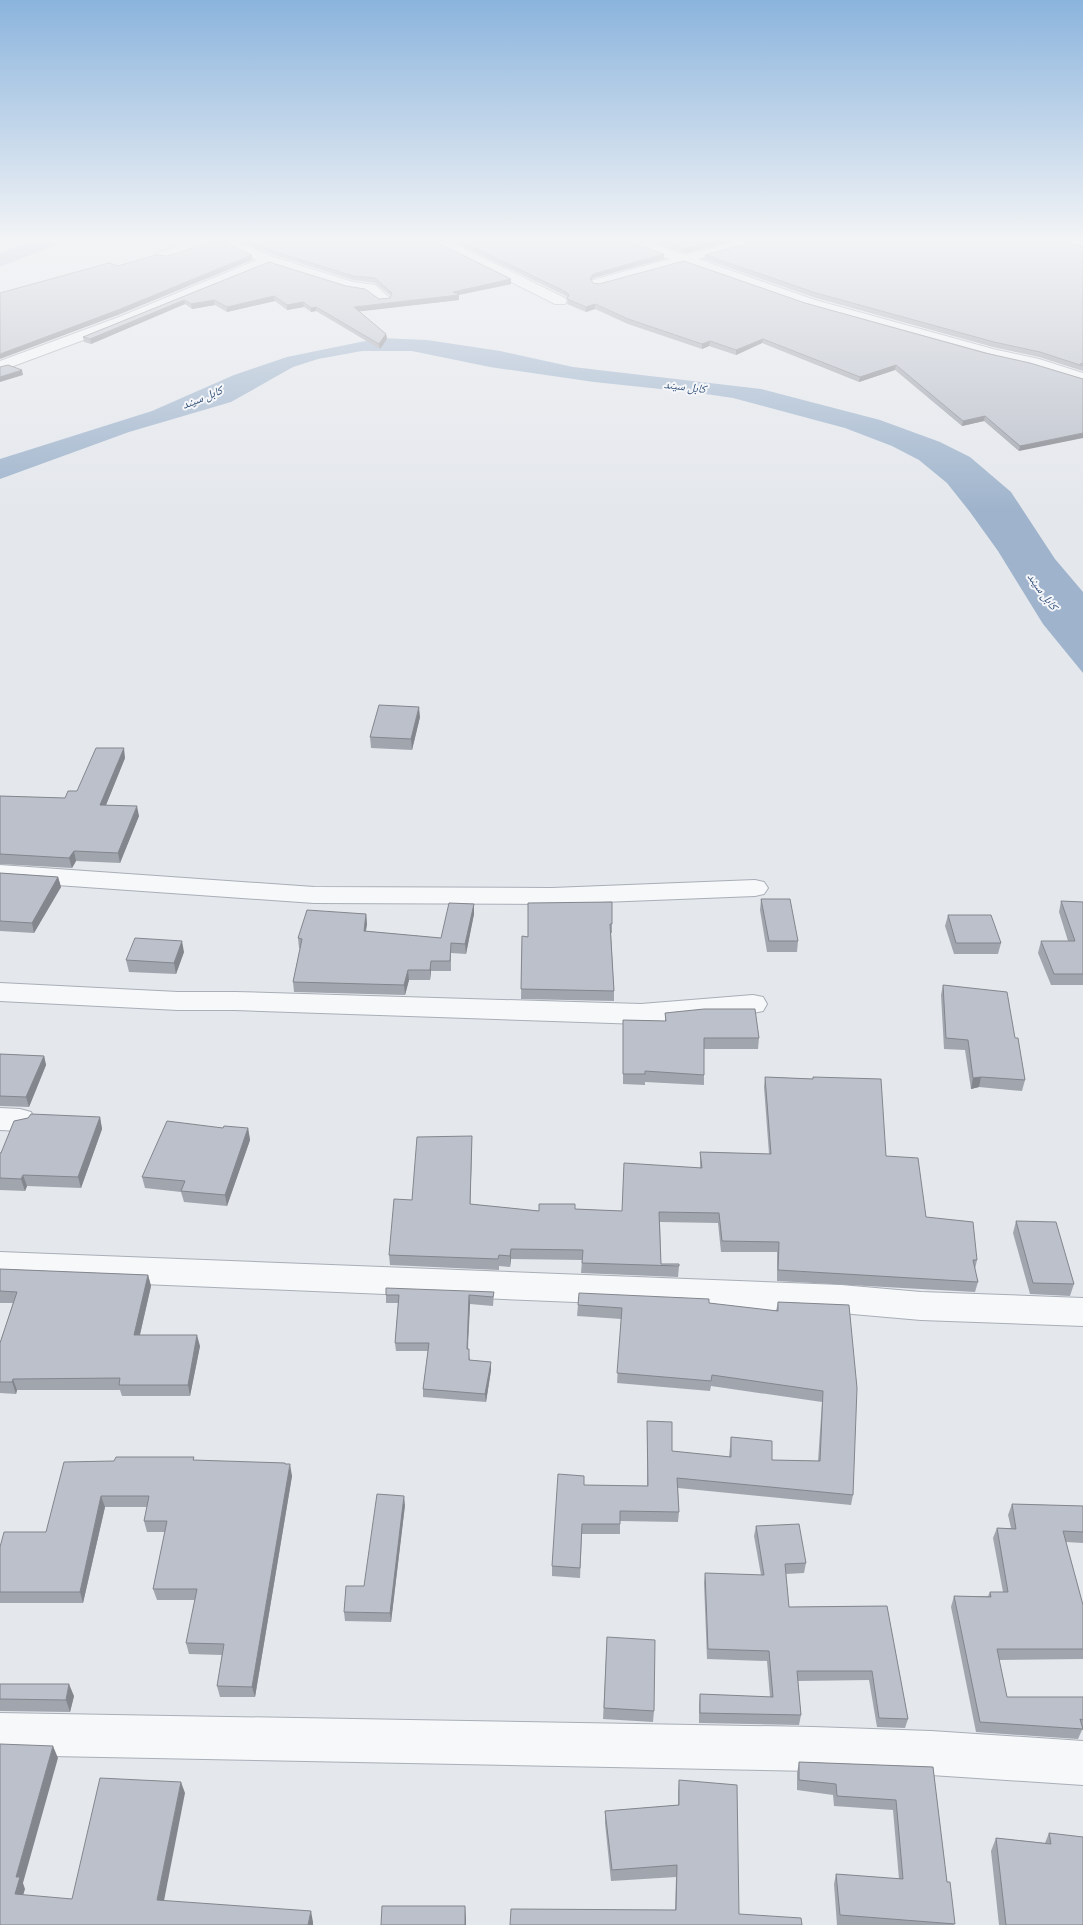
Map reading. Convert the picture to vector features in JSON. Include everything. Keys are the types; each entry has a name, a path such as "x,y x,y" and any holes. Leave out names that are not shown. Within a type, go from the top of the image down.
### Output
{"street":[{"path":"0,366 95,331"},
{"path":"915,331 990,354 1034,362 1083,378"},
{"path":"0,873 314,895 552,896 756,888"},
{"path":"0,992 178,1001 234,1001 578,1014 641,1014 753,1004"},
{"path":"0,1265 841,1299 922,1306 1083,1312"},
{"path":"0,1734 833,1750 931,1753 1083,1763"}],"water":[{"name":"کابل سيند","path":"380,338 427,340 500,351 573,367 761,389 880,420 940,442 970,457 1011,492 1055,559 1083,592 1083,673 1043,624 998,551 970,512 947,483 919,460 892,446 845,428 733,398 594,382 490,367 412,351 362,351 318,359 293,367 231,402 129,432 0,479 0,459 152,411 234,375 287,357"}],"building":[{"path":"0,331 62,331 0,354"},
{"path":"98,331 110,331 90,339 83,337"},
{"path":"357,331 382,331 386,334 379,344"},
{"path":"663,331 905,331 985,353 1030,363 1083,379 1083,433 1020,446 985,416 963,421 896,365 860,377 763,339 736,350 710,341 702,344"},
{"path":"953,331 1083,331 1083,363 1080,364 1083,366 1040,352"},
{"path":"8,365 22,370 0,377 0,367"},
{"path":"379,705 419,707 411,739 370,737"},
{"path":"96,748 124,748 100,805 137,806 118,853 74,851 69,858 0,854 0,796 65,798 68,791 77,791"},
{"path":"0,873 58,877 32,923 0,921"},
{"path":"761,899 790,899 798,941 769,941"},
{"path":"1061,901 1083,902 1083,974 1054,974 1041,941 1075,941"},
{"path":"612,902 612,924 610,924 614,991 521,989 522,936 528,937 528,903"},
{"path":"449,903 474,904 465,944 451,943 450,961 431,961 430,970 408,970 404,985 293,982 302,939 298,938 307,910 366,914 364,931 441,938"},
{"path":"948,915 991,915 1001,943 956,943"},
{"path":"135,938 182,941 174,963 126,960"},
{"path":"943,985 1007,992 1015,1038 1018,1038 1025,1080 973,1078 968,1040 946,1038"},
{"path":"704,1009 755,1009 759,1038 704,1038 704,1075 645,1071 645,1074 623,1074 623,1020 666,1021 665,1013"},
{"path":"0,1054 44,1056 26,1097 0,1096"},
{"path":"765,1077 881,1079 886,1156 918,1158 926,1217 973,1222 977,1260 973,1260 978,1282 778,1270 779,1242 722,1241 719,1213 659,1212 661,1264 679,1264 679,1266 582,1263 583,1250 511,1249 510,1256 499,1255 498,1259 389,1255 394,1199 412,1200 417,1137 472,1136 470,1204 539,1211 539,1204 575,1204 575,1209 622,1211 624,1163 702,1168 700,1152 771,1154"},
{"path":"31,1114 100,1117 78,1177 23,1175 21,1179 0,1178 0,1153 14,1121 28,1118"},
{"path":"167,1121 223,1128 224,1126 248,1128 225,1195 181,1191 185,1181 142,1177"},
{"path":"1016,1221 1056,1222 1074,1284 1033,1283"},
{"path":"0,1269 148,1275 134,1335 197,1335 188,1385 119,1385 120,1378 13,1379 12,1382 0,1382 0,1343 17,1292 0,1291"},
{"path":"386,1288 494,1292 493,1297 469,1295 467,1349 469,1349 469,1360 491,1362 485,1394 423,1389 429,1343 395,1343 399,1295 386,1295"},
{"path":"579,1293 709,1299 709,1303 778,1311 778,1302 849,1305 857,1388 853,1495 677,1478 679,1512 620,1511 620,1524 582,1524 580,1568 552,1566 558,1474 584,1476 584,1485 648,1486 647,1421 672,1422 672,1451 731,1457 731,1437 772,1441 772,1460 820,1461 823,1391 712,1375 711,1381 617,1373 622,1308 578,1305"},
{"path":"116,1457 194,1457 193,1460 290,1464 252,1687 217,1686 224,1644 186,1643 197,1589 153,1589 167,1521 144,1521 149,1496 101,1496 80,1592 0,1592 0,1547 4,1532 46,1532 64,1462 114,1461"},
{"path":"377,1494 404,1496 390,1613 344,1612 346,1586 364,1586"},
{"path":"1012,1504 1083,1506 1083,1532 1063,1531 1083,1605 1083,1649 997,1649 1007,1697 1083,1697 1083,1720 1080,1719 1083,1729 980,1722 954,1596 991,1597 990,1592 1008,1592 997,1528 1016,1529"},
{"path":"799,1524 806,1563 785,1564 789,1607 887,1606 908,1719 879,1718 872,1671 797,1671 801,1715 700,1713 700,1694 773,1697 769,1651 708,1649 705,1573 764,1575 756,1526"},
{"path":"607,1637 655,1640 654,1711 604,1708"},
{"path":"0,1684 69,1684 66,1700 0,1699"},
{"path":"0,1744 53,1746 16,1877 20,1877 15,1894 72,1899 100,1778 181,1782 157,1900 311,1911 308,1925 0,1925"},
{"path":"799,1762 933,1767 947,1882 950,1882 955,1924 840,1915 836,1874 903,1879 896,1800 837,1796 836,1784 799,1780"},
{"path":"679,1780 737,1785 739,1914 801,1918 802,1925 510,1925 511,1909 676,1910 677,1865 612,1870 605,1811 679,1805"},
{"path":"1049,1833 1083,1837 1083,1925 1006,1925 996,1838 1051,1844"},
{"path":"382,1906 465,1906 465,1925 381,1925"}]}
